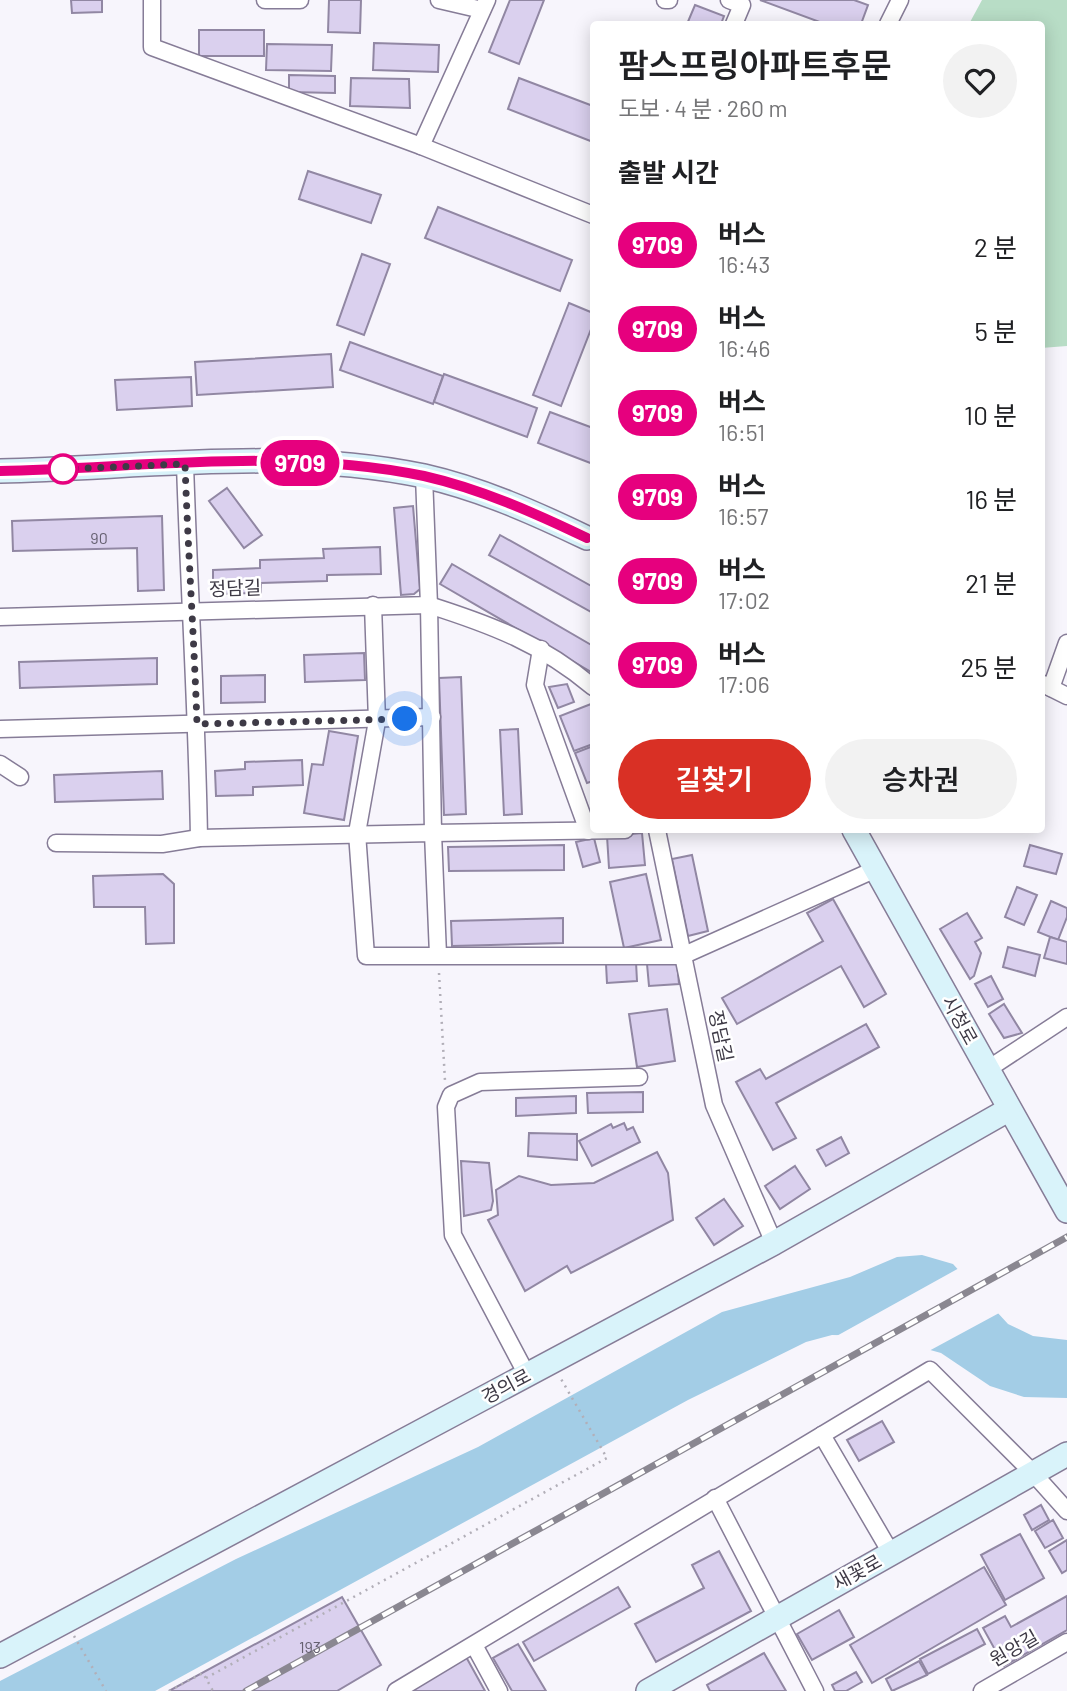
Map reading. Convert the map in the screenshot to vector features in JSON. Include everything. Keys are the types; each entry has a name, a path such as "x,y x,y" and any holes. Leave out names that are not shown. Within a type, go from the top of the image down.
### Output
{"street":[{"path":"152,0 152,47 421,146 590,214"},
{"path":"265,0 300,0"},
{"path":"421,146 485,5 439,0"},
{"path":"729,0 741,5 735,21"},
{"path":"890,21 900,0"},
{"path":"0,471 185,464 325,463 424,476 516,504 590,540"},
{"path":"185,464 189,611 195,657 199,838"},
{"path":"424,476 438,956"},
{"path":"373,605 377,721 357,834 366,956 681,956 876,869"},
{"name":"정담길","path":"0,617 429,605 484,623 541,649 590,685"},
{"path":"1067,643 1046,685 1067,696"},
{"path":"541,649 535,685 587,831"},
{"path":"0,729 377,721 432,717"},
{"path":"0,764 20,778"},
{"path":"56,843 162,844 199,838 590,831"},
{"name":"정담길","path":"658,833 681,956 715,1105 774,1243"},
{"name":"시청로","path":"856,833 988,1069 1008,1110 1067,1211"},
{"path":"988,1069 1067,1017"},
{"path":"527,1375 453,1235 446,1107 451,1095 480,1082 639,1077"},
{"name":"경의로","path":"0,1656 774,1243 1008,1110"},
{"path":"396,1691 930,1370 1033,1472 1067,1511"},
{"path":"822,1435 891,1553"},
{"name":"새꽃로","path":"648,1691 1067,1454"},
{"path":"715,1498 815,1691"},
{"name":"원앙길","path":"982,1691 1067,1642"},
{"path":"474,1645 499,1691"}],"path":[{"path":"438,956 446,1107"},
{"path":"206,1678 607,1458 558,1374"},
{"path":"65,1622 106,1691"},
{"path":"169,1691 203,1673 212,1691"}],"green space":[{"path":"982,0 1067,0 1067,346 1045,348 1045,21 971,21"}],"water":[{"path":"922,1255 953,1264 1008,1324 1033,1336 1067,1340 1067,1398 1024,1397 990,1386 941,1353 880,1336 832,1335 806,1342 688,1400 155,1691 0,1691 0,1681 236,1559 478,1447 722,1312 850,1277 897,1257"}],"pier":[{"path":"961,1267 1001,1312 927,1352 879,1340 833,1338"}],"building":[{"path":"71,0 102,0 102,12 72,13"},
{"path":"329,0 361,0 360,33 328,32"},
{"path":"510,0 544,0 519,64 489,52"},
{"path":"760,0 854,0 868,5 862,21 817,21"},
{"path":"695,5 724,16 722,21 688,21"},
{"path":"199,30 264,30 264,56 199,56"},
{"path":"374,43 439,45 438,72 373,70"},
{"path":"267,44 332,45 331,71 266,70"},
{"path":"289,75 335,76 335,93 289,92"},
{"path":"351,78 409,79 410,108 350,106"},
{"path":"519,78 590,105 590,141 508,109"},
{"path":"308,171 381,195 371,223 299,199"},
{"path":"438,207 572,260 560,291 425,238"},
{"path":"362,254 390,264 364,335 337,325"},
{"path":"569,303 590,312 590,332 561,406 533,395"},
{"path":"350,342 443,376 433,404 340,370"},
{"path":"331,354 333,387 197,395 195,362"},
{"path":"444,374 537,408 527,437 434,402"},
{"path":"191,377 192,406 117,410 115,380"},
{"path":"550,412 590,427 590,463 538,443"},
{"path":"227,488 262,535 244,548 209,501"},
{"path":"413,506 420,589 414,594 401,595 394,508"},
{"path":"162,516 164,590 138,591 137,548 13,551 12,521"},
{"path":"500,535 590,585 590,611 489,555"},
{"path":"380,547 381,574 327,575 327,581 261,583 261,593 213,594 213,570 260,568 260,560 324,558 323,549"},
{"path":"452,564 590,644 590,671 440,584"},
{"path":"364,653 365,680 305,682 304,655"},
{"path":"157,658 157,684 20,688 19,662"},
{"path":"265,675 265,702 221,703 221,676"},
{"path":"461,677 466,814 444,815 439,678"},
{"path":"567,684 574,702 558,708 549,687"},
{"path":"590,704 590,745 574,751 560,716"},
{"path":"518,729 522,814 504,815 500,730"},
{"path":"329,731 358,736 344,820 304,813 312,764 323,765"},
{"path":"590,747 590,782 587,783 575,753"},
{"path":"302,760 303,785 253,787 253,795 216,796 215,771 245,769 245,762"},
{"path":"162,771 163,799 55,802 54,775"},
{"path":"642,833 645,865 609,868 607,836"},
{"path":"594,838 600,862 583,867 576,842"},
{"path":"564,845 564,870 449,871 448,847"},
{"path":"1030,845 1062,854 1056,874 1024,866"},
{"path":"692,855 708,931 688,936 672,859"},
{"path":"163,874 174,884 174,943 146,944 145,907 94,907 93,876"},
{"path":"646,874 661,940 624,948 610,882"},
{"path":"1017,887 1037,895 1024,925 1005,917"},
{"path":"833,899 886,994 864,1007 841,966 737,1024 722,998 823,941 807,913"},
{"path":"1051,901 1067,908 1067,917 1058,940 1038,932"},
{"path":"967,913 982,938 975,942 981,953 974,976 970,979 940,929"},
{"path":"563,918 563,943 452,946 451,921"},
{"path":"1050,937 1067,942 1067,964 1044,958"},
{"path":"1008,947 1040,955 1035,976 1003,967"},
{"path":"636,962 637,981 607,983 606,964"},
{"path":"677,962 679,984 649,986 647,964"},
{"path":"991,976 1003,999 988,1007 975,984"},
{"path":"1004,1004 1022,1033 1004,1038 989,1014"},
{"path":"667,1009 675,1061 637,1067 629,1014"},
{"path":"866,1024 879,1047 776,1103 796,1138 773,1150 736,1082 760,1069 766,1079"},
{"path":"643,1092 643,1112 588,1113 587,1093"},
{"path":"576,1096 576,1113 516,1116 516,1098"},
{"path":"624,1123 627,1130 633,1127 640,1142 592,1166 579,1141 611,1124 613,1128"},
{"path":"529,1133 577,1134 577,1160 528,1156"},
{"path":"841,1137 849,1153 826,1166 817,1150"},
{"path":"657,1152 668,1173 673,1220 571,1273 567,1266 525,1291 488,1220 498,1215 496,1190 519,1176 551,1185 594,1183"},
{"path":"461,1161 489,1163 493,1201 491,1210 464,1216"},
{"path":"795,1166 810,1189 780,1209 765,1186"},
{"path":"724,1199 743,1226 714,1245 696,1218"},
{"path":"882,1421 894,1442 859,1461 847,1440"},
{"path":"1041,1505 1049,1520 1032,1530 1024,1515"},
{"path":"1053,1520 1063,1538 1045,1548 1035,1531"},
{"path":"1020,1534 1044,1578 1005,1600 981,1555"},
{"path":"1067,1540 1067,1570 1062,1573 1049,1551"},
{"path":"719,1551 751,1611 656,1662 635,1624 704,1588 692,1565"},
{"path":"984,1567 1006,1605 872,1683 850,1645"},
{"path":"618,1587 630,1607 534,1661 523,1642"},
{"path":"1067,1596 1067,1630 1004,1666 983,1628 1005,1616 1011,1627"},
{"path":"342,1597 381,1665 337,1691 169,1691"},
{"path":"839,1610 854,1637 812,1660 797,1634"},
{"path":"977,1629 985,1644 928,1674 920,1659"},
{"path":"518,1644 546,1691 512,1691 493,1658"},
{"path":"764,1653 786,1691 710,1691 707,1685"},
{"path":"465,1655 485,1691 405,1691"},
{"path":"919,1661 927,1675 892,1691 886,1679"},
{"path":"856,1672 862,1682 846,1691 835,1691 832,1685"}],"railway":[{"path":"246,1691 1067,1237"}],"bus line":[{"name":"9709","path":"0,471 185,464 325,463 424,476 516,504 587,538"}],"route":[{"path":"63,469 185,464 189,611 195,657 197,724 405,719"}]}
